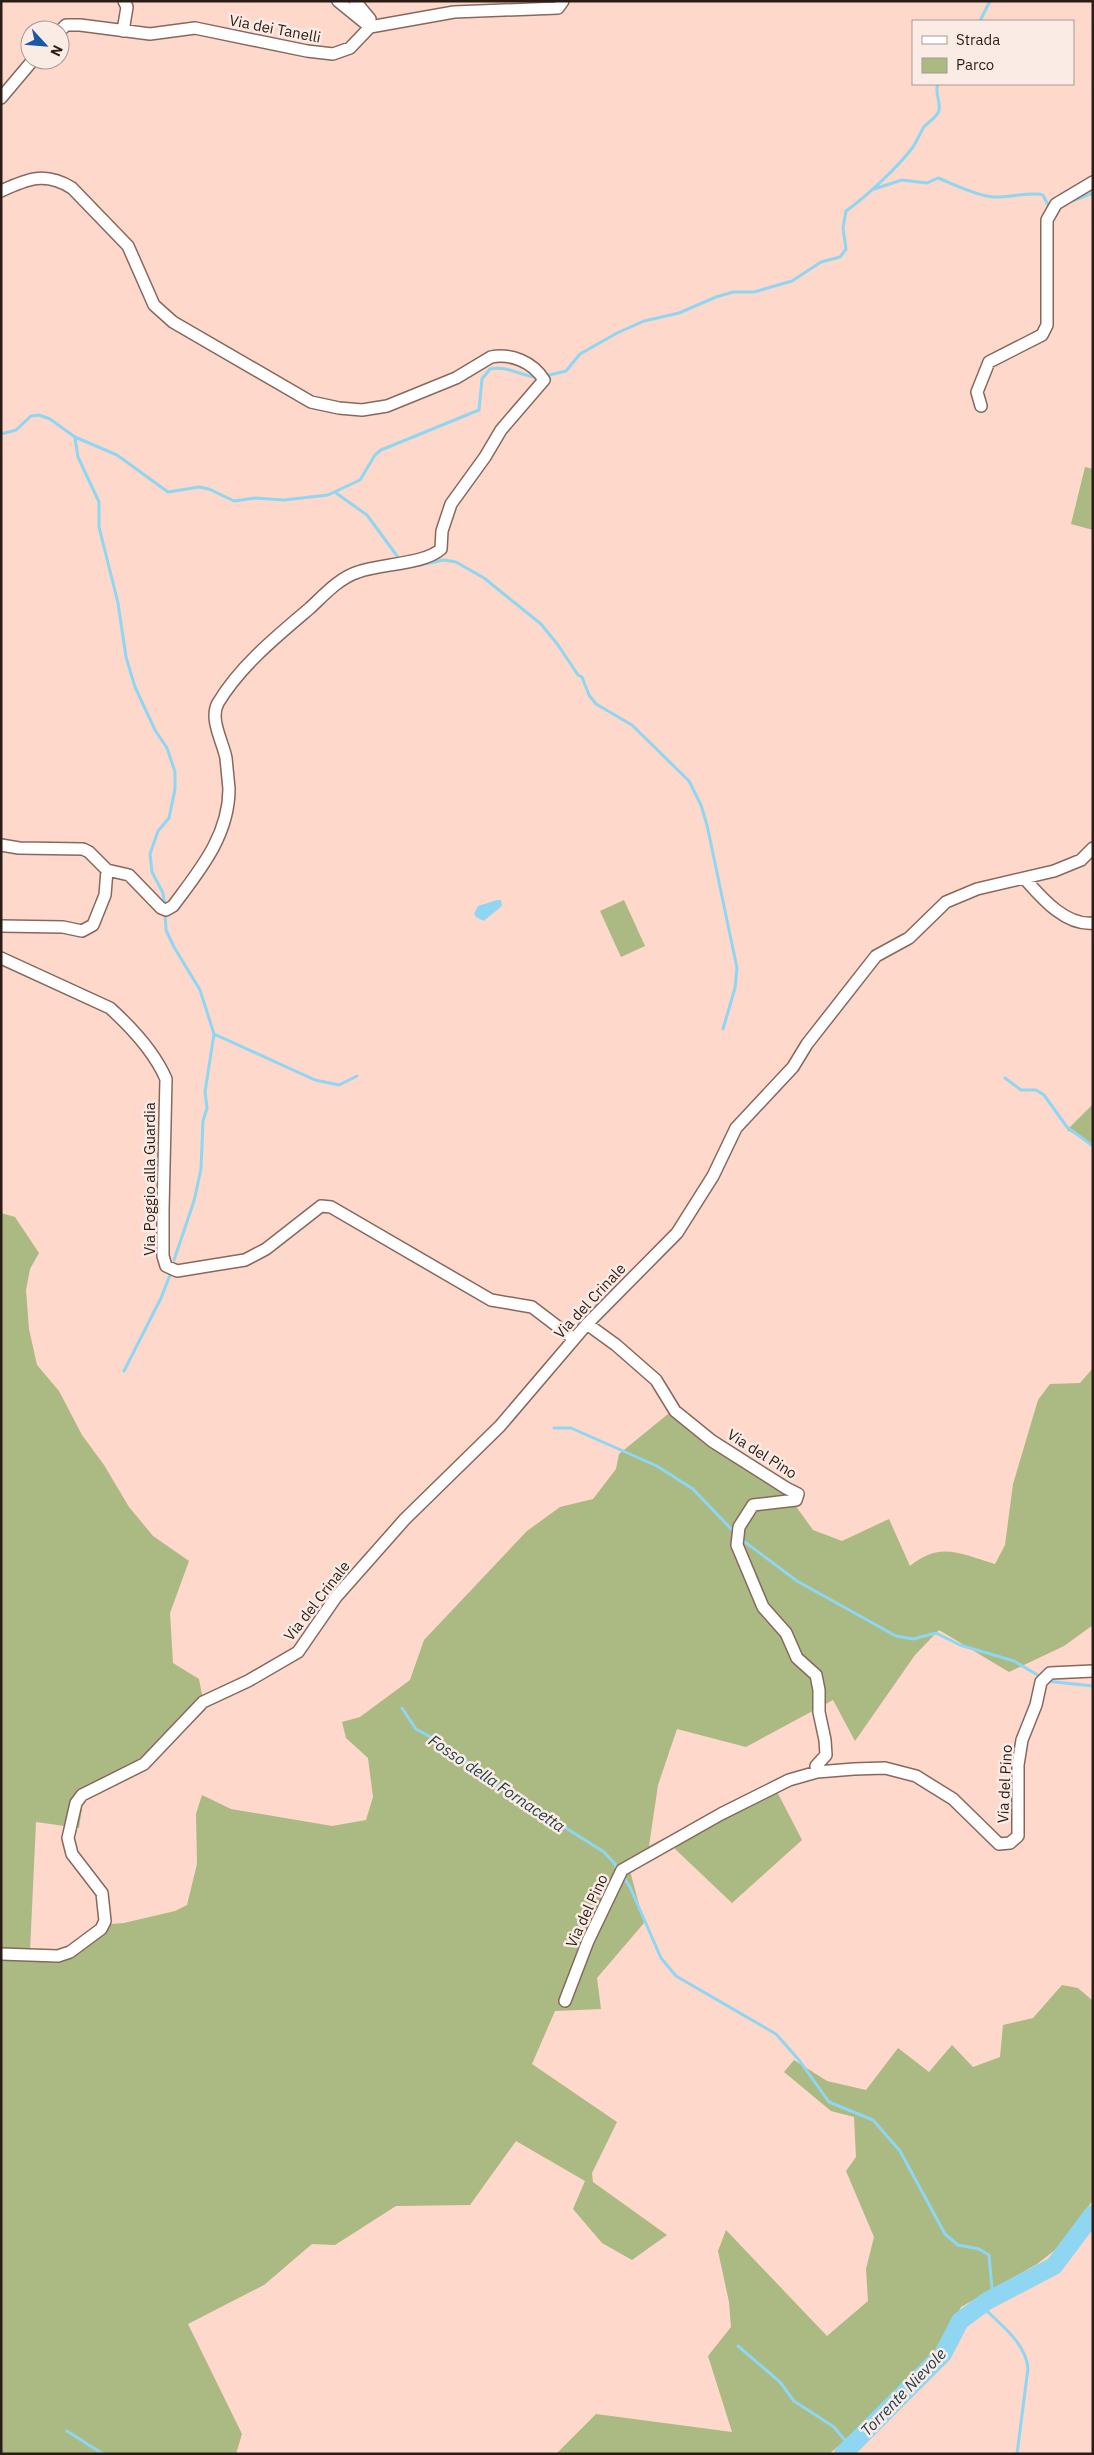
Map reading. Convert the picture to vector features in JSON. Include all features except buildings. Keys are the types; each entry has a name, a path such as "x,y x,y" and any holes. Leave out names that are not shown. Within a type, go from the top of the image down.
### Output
{"street":[{"path":"123,30 127,7 124,1"},
{"path":"338,1 373,26 454,12 558,8 563,1"},
{"path":"355,1 373,26"},
{"name":"Via dei Tanelli","path":"70,25 80,24 150,34 196,28 333,54 350,48 373,26"},
{"path":"1,98 24,70"},
{"path":"1,191 25,180 40,177 64,183 72,188 128,246 154,305 181,327 310,402 362,410 387,406 456,378 491,357 497,356 516,358 527,363 544,380 501,430 485,457 450,504 442,531 441,549 415,560 380,566 348,576 276,637 239,676 217,704 216,722 226,759 229,790 227,803 210,856 173,906 166,910 161,908 129,875 107,870 83,848 1,846"},
{"path":"981,406 977,392 989,362 1042,335 1046,325 1047,220 1056,204 1093,182"},
{"name":"Via del Crinale","path":"1,1954 58,1956 70,1952 101,1929 105,1921 102,1893 72,1854 68,1838 76,1803 82,1795 144,1764 203,1702 248,1681 298,1652 342,1590 405,1519 500,1426 587,1324 677,1233 713,1176 736,1128 793,1067 807,1044 876,956 909,938 946,902 977,889 1025,879 1081,860 1093,848"},
{"path":"1,926 63,928 82,931 88,928 93,925 105,895 107,870"},
{"path":"1025,879 1045,901 1058,911 1074,921 1093,922"},
{"name":"Via Poggio alla Guardia","path":"1,958 110,1008 158,1060 166,1079 163,1209 163,1256 166,1266 177,1271 245,1260 266,1249 321,1206 331,1207 491,1300 532,1307 574,1339"},
{"name":"Via del Pino","path":"587,1324 616,1345 656,1380 675,1411 712,1441 798,1494 796,1500 753,1505 739,1527 736,1545 763,1607 786,1633 798,1658 816,1675 819,1690 819,1712 826,1755 816,1766 817,1772"},
{"name":"Via del Pino","path":"565,2002 588,1941 622,1870 721,1814 789,1780 817,1772 885,1768 916,1776 953,1799 999,1844 1010,1843 1018,1836 1018,1765 1022,1740 1036,1705 1041,1682 1050,1673 1093,1671"}],"green space":[{"path":"1085,467 1093,469 1093,530 1071,524"},
{"path":"624,900 645,946 621,957 600,911"},
{"path":"1093,1104 1093,1144 1067,1130"},
{"path":"1,1213 15,1217 39,1253 30,1269 26,1290 29,1329 37,1365 59,1391 82,1435 104,1465 129,1507 153,1536 189,1561 170,1613 173,1663 199,1679 205,1710 145,1770 84,1796 79,1828 36,1822 30,1951 68,1951 99,1925 124,1923 175,1911 187,1905 197,1864 196,1814 202,1795 231,1809 332,1826 366,1820 373,1797 368,1758 346,1738 342,1722 360,1717 410,1680 424,1640 527,1531 560,1507 593,1499 616,1469 619,1454 668,1414 707,1446 787,1494 813,1530 842,1541 889,1519 910,1566 921,1558 941,1552 961,1554 995,1564 1005,1545 1013,1484 1038,1400 1050,1384 1080,1383 1093,1368 1093,1625 1064,1646 1009,1672 939,1630 915,1655 855,1741 833,1700 746,1747 677,1729 658,1785 649,1846 772,1782 802,1840 732,1903 674,1848 630,1871 644,1923 597,1978 601,2009 555,2011 532,2064 617,2122 592,2173 593,2182 667,2235 632,2260 602,2243 573,2209 585,2181 516,2141 470,2205 396,2206 335,2245 312,2244 264,2285 188,2324 242,2434 236,2454 1,2454"},
{"path":"1062,1985 1078,1988 1093,2001 1093,2200 1055,2250 1037,2264 961,2307 936,2353 867,2422 829,2454 556,2454 596,2414 732,2432 708,2356 731,2327 729,2302 718,2251 726,2230 827,2336 868,2301 866,2269 874,2237 846,2171 856,2157 854,2117 831,2111 784,2072 794,2060 827,2081 866,2090 898,2048 929,2072 952,2045 973,2067 1000,2057 1003,2025 1033,2018"}],"water":[{"path":"501,900 502,906 484,921 476,917 474,914 478,906"}],"waterway":[{"path":"980,20 990,1"},
{"path":"545,376 566,371 580,354 617,333 644,321 679,313 716,297 733,292 754,292 792,281 821,262 840,257 846,249 843,228 846,211 891,172 913,147 924,127 937,115 939,107 938,85"},
{"path":"874,189 902,180 927,183 938,178 965,189 993,197 1027,194 1043,195 1051,207"},
{"path":"1072,201 1093,193"},
{"path":"1,434 16,430 31,416 39,415 50,419 75,437 117,455 168,492 199,487 209,489 234,501 255,498 284,500 328,495 360,480 375,455 381,450 479,410 482,379 490,369 502,368 537,377"},
{"path":"75,438 78,457 99,502 99,527 118,603 126,657 135,687 155,730 167,748 175,772 175,789 169,818 158,831 150,854 152,872 163,893 165,907"},
{"path":"336,493 367,515 400,560"},
{"path":"415,566 444,560 456,562 484,578 541,624 578,675 582,677 589,695 596,704 632,725 689,781 701,805 707,825 737,968 735,988 723,1029"},
{"path":"165,913 166,930 200,990 214,1034 205,1092 207,1108 203,1121 201,1169 194,1201 174,1260"},
{"path":"214,1034 315,1080 339,1085 357,1076"},
{"path":"1005,1078 1021,1090 1036,1090 1044,1095 1067,1127 1093,1146"},
{"path":"124,1371 161,1298 170,1275"},
{"path":"554,1428 571,1428 657,1466 693,1489 735,1533"},
{"path":"741,1539 797,1581 896,1636 913,1639 936,1633 960,1645 1014,1661 1041,1677"},
{"path":"1046,1681 1093,1686"},
{"name":"Fosso della Fornacetta","path":"402,1708 416,1729 447,1746 535,1812 558,1823 604,1852 615,1864 617,1871"},
{"name":"Fosso della Fornacetta","path":"623,1876 630,1887 661,1958 676,1976 776,2034 799,2060 829,2102 873,2120 900,2151 945,2234 958,2245 979,2249 989,2255 993,2298"},
{"name":"Torrente Nievole","path":"843,2454 943,2354 960,2321 987,2301 1054,2266 1093,2214"},
{"path":"981,2305 1017,2341 1026,2358 1028,2368 1017,2454"},
{"path":"738,2346 780,2382 794,2401 834,2427 848,2444 849,2448"},
{"path":"67,2431 103,2454"}]}
